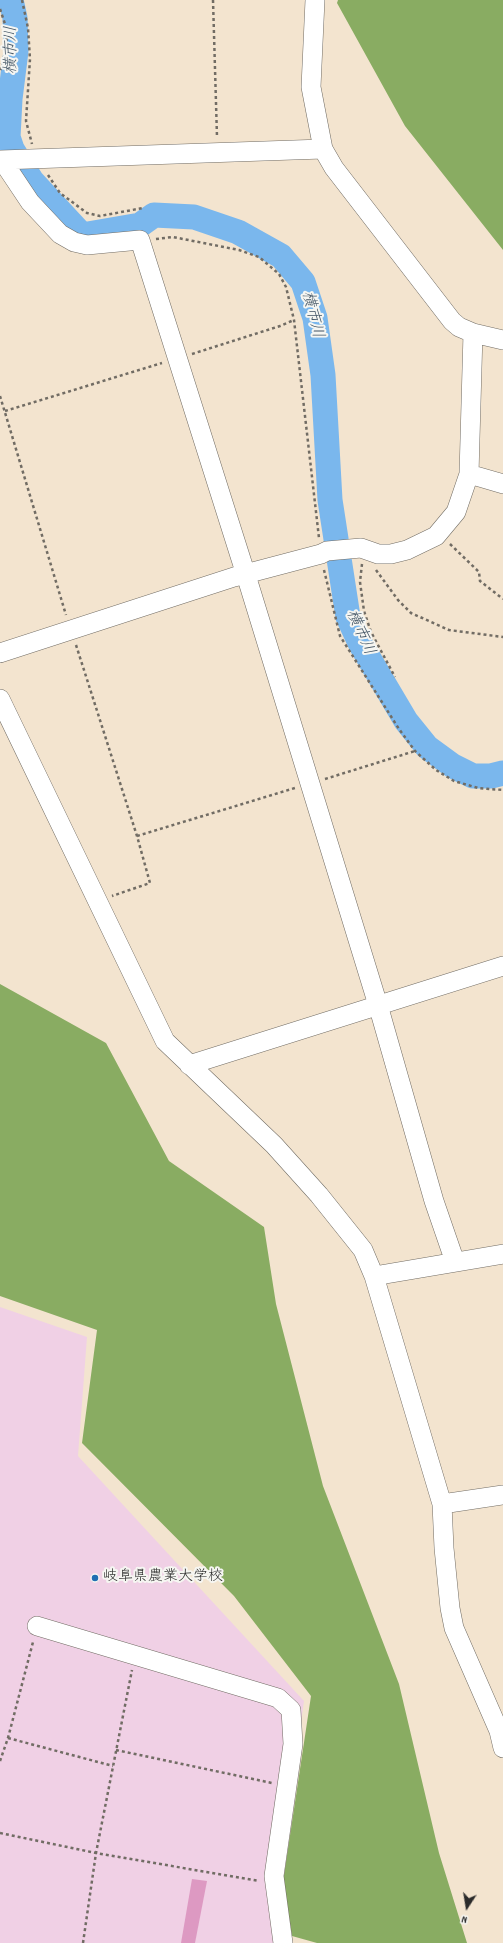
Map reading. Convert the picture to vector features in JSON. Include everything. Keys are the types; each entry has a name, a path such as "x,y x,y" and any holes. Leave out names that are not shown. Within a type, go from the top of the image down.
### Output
{"street":[{"path":"315,0 311,88 323,149 334,168 445,313 459,327 473,333 503,340"},
{"path":"2,160 323,149"},
{"path":"2,160 30,202 60,234 74,242 87,245 140,240 246,575 378,1005 434,1201 455,1262"},
{"path":"0,653 246,575 324,553 364,550 378,554 391,554 407,550 436,536 456,512 469,474 473,333"},
{"path":"469,474 503,484"},
{"path":"2,706 165,1041 274,1145 319,1195 363,1250 374,1276 442,1504 444,1548 450,1608 454,1628 502,1737"},
{"path":"189,1065 503,966"},
{"path":"374,1276 503,1254"},
{"path":"442,1504 503,1495"},
{"path":"37,1626 278,1698 291,1710 293,1744 274,1876 283,1943"}],"path":[{"path":"22,0 28,28 30,59 26,120 28,132 37,159 60,193 87,213 100,216 143,208"},
{"path":"213,0 218,153"},
{"path":"0,9 7,30 6,50 0,70"},
{"path":"140,240 173,237 238,250 259,257 279,274 286,287 294,320 324,553 340,636 399,729 415,751 436,770 454,781 478,788 503,790"},
{"path":"4,411 232,342 294,320"},
{"path":"0,396 71,631 137,836 150,883 98,902"},
{"path":"438,533 479,572 480,581 503,599"},
{"path":"364,550 398,600 411,613 449,630 503,637"},
{"path":"364,550 360,582 364,611 371,632 395,677"},
{"path":"137,836 415,751"},
{"path":"0,1762 8,1738 37,1626"},
{"path":"83,1943 96,1853 135,1655"},
{"path":"8,1738 113,1766"},
{"path":"116,1750 286,1786"},
{"path":"0,1833 96,1853 275,1884"}],"shaded area":[{"name":"岐阜県農業大学校","path":"0,1307 87,1337 78,1456 304,1701 280,1871 288,1943 0,1943"}],"green space":[{"path":"338,0 503,0 503,250 405,126 337,3"},
{"path":"0,984 106,1043 169,1161 264,1227 276,1304 323,1486 399,1684 439,1853 467,1943 317,1943 292,1936 283,1882 311,1696 234,1596 82,1443 97,1330 0,1296"}],"building":[{"path":"192,1879 207,1881 195,1943 181,1943"}],"waterway":[{"name":"横市川","path":"11,0 15,18 16,51 10,99 8,137 12,149 32,181 82,235 140,225 154,215 194,217 238,232 281,256 303,282 315,318 323,375 330,500 348,617 361,645 406,721 427,747 453,766 473,776 491,776 503,773"}],"place":[{"name":"岐阜県農業大学校","path":"95,1578"}]}
